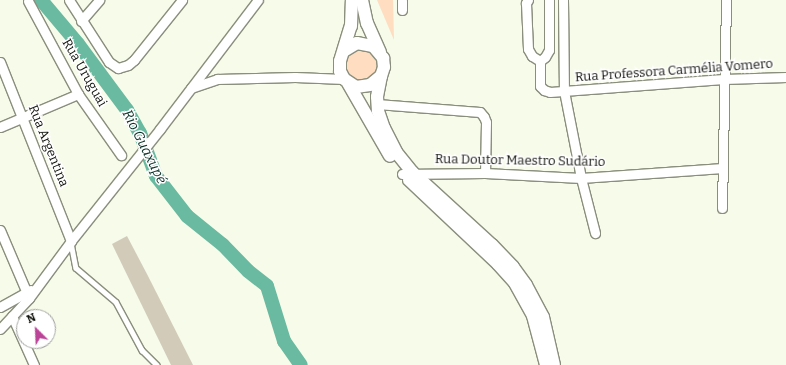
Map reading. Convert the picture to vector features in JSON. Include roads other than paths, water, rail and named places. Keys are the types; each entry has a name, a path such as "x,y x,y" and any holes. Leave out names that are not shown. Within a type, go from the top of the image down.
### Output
{"main road":[{"path":"352,0 351,26 339,66 346,81 380,140 407,173 515,283 533,316 546,365"},
{"path":"362,0 367,23 384,63 377,104 380,119 389,139 407,173 492,245 513,266 526,285 543,317 554,365"},
{"path":"344,51 352,45 363,43 373,46 380,53"},
{"path":"346,81 356,87 366,87 374,83 381,76"}],"street":[{"name":"Rua Uruguai","path":"28,0 78,94 121,155"},
{"path":"69,0 81,21 114,66 123,67 134,60 182,0"},
{"path":"81,21 98,0"},
{"path":"0,329 37,286 160,129 258,0"},
{"path":"402,0 402,10"},
{"path":"528,0 526,3 528,49 532,56 540,61 545,57 549,50 549,0"},
{"path":"563,0 564,91 582,178 596,233"},
{"path":"722,208 726,0"},
{"name":"Rua Professora Carmélia Vomero","path":"540,61 542,88 547,91 724,79 786,77"},
{"name":"Rua Argentina","path":"0,62 71,241"},
{"path":"205,70 217,79"},
{"path":"191,88 217,79 295,77 346,81"},
{"path":"0,127 78,94"},
{"path":"377,104 480,112 486,122 485,173"},
{"name":"Rua Doutor Maestro Sudário","path":"407,173 485,173 582,178 723,168"},
{"path":"0,230 27,296"},
{"path":"0,307 27,296"},
{"path":"12,316 34,365"}],"lane":[{"path":"71,241 76,268 116,302 142,350 157,365"}],"waterway":[{"name":"Rio Guaxupé","path":"41,0 78,44 127,110 140,133 156,176 187,216 223,245 248,271 267,286 284,341 301,365"}]}
